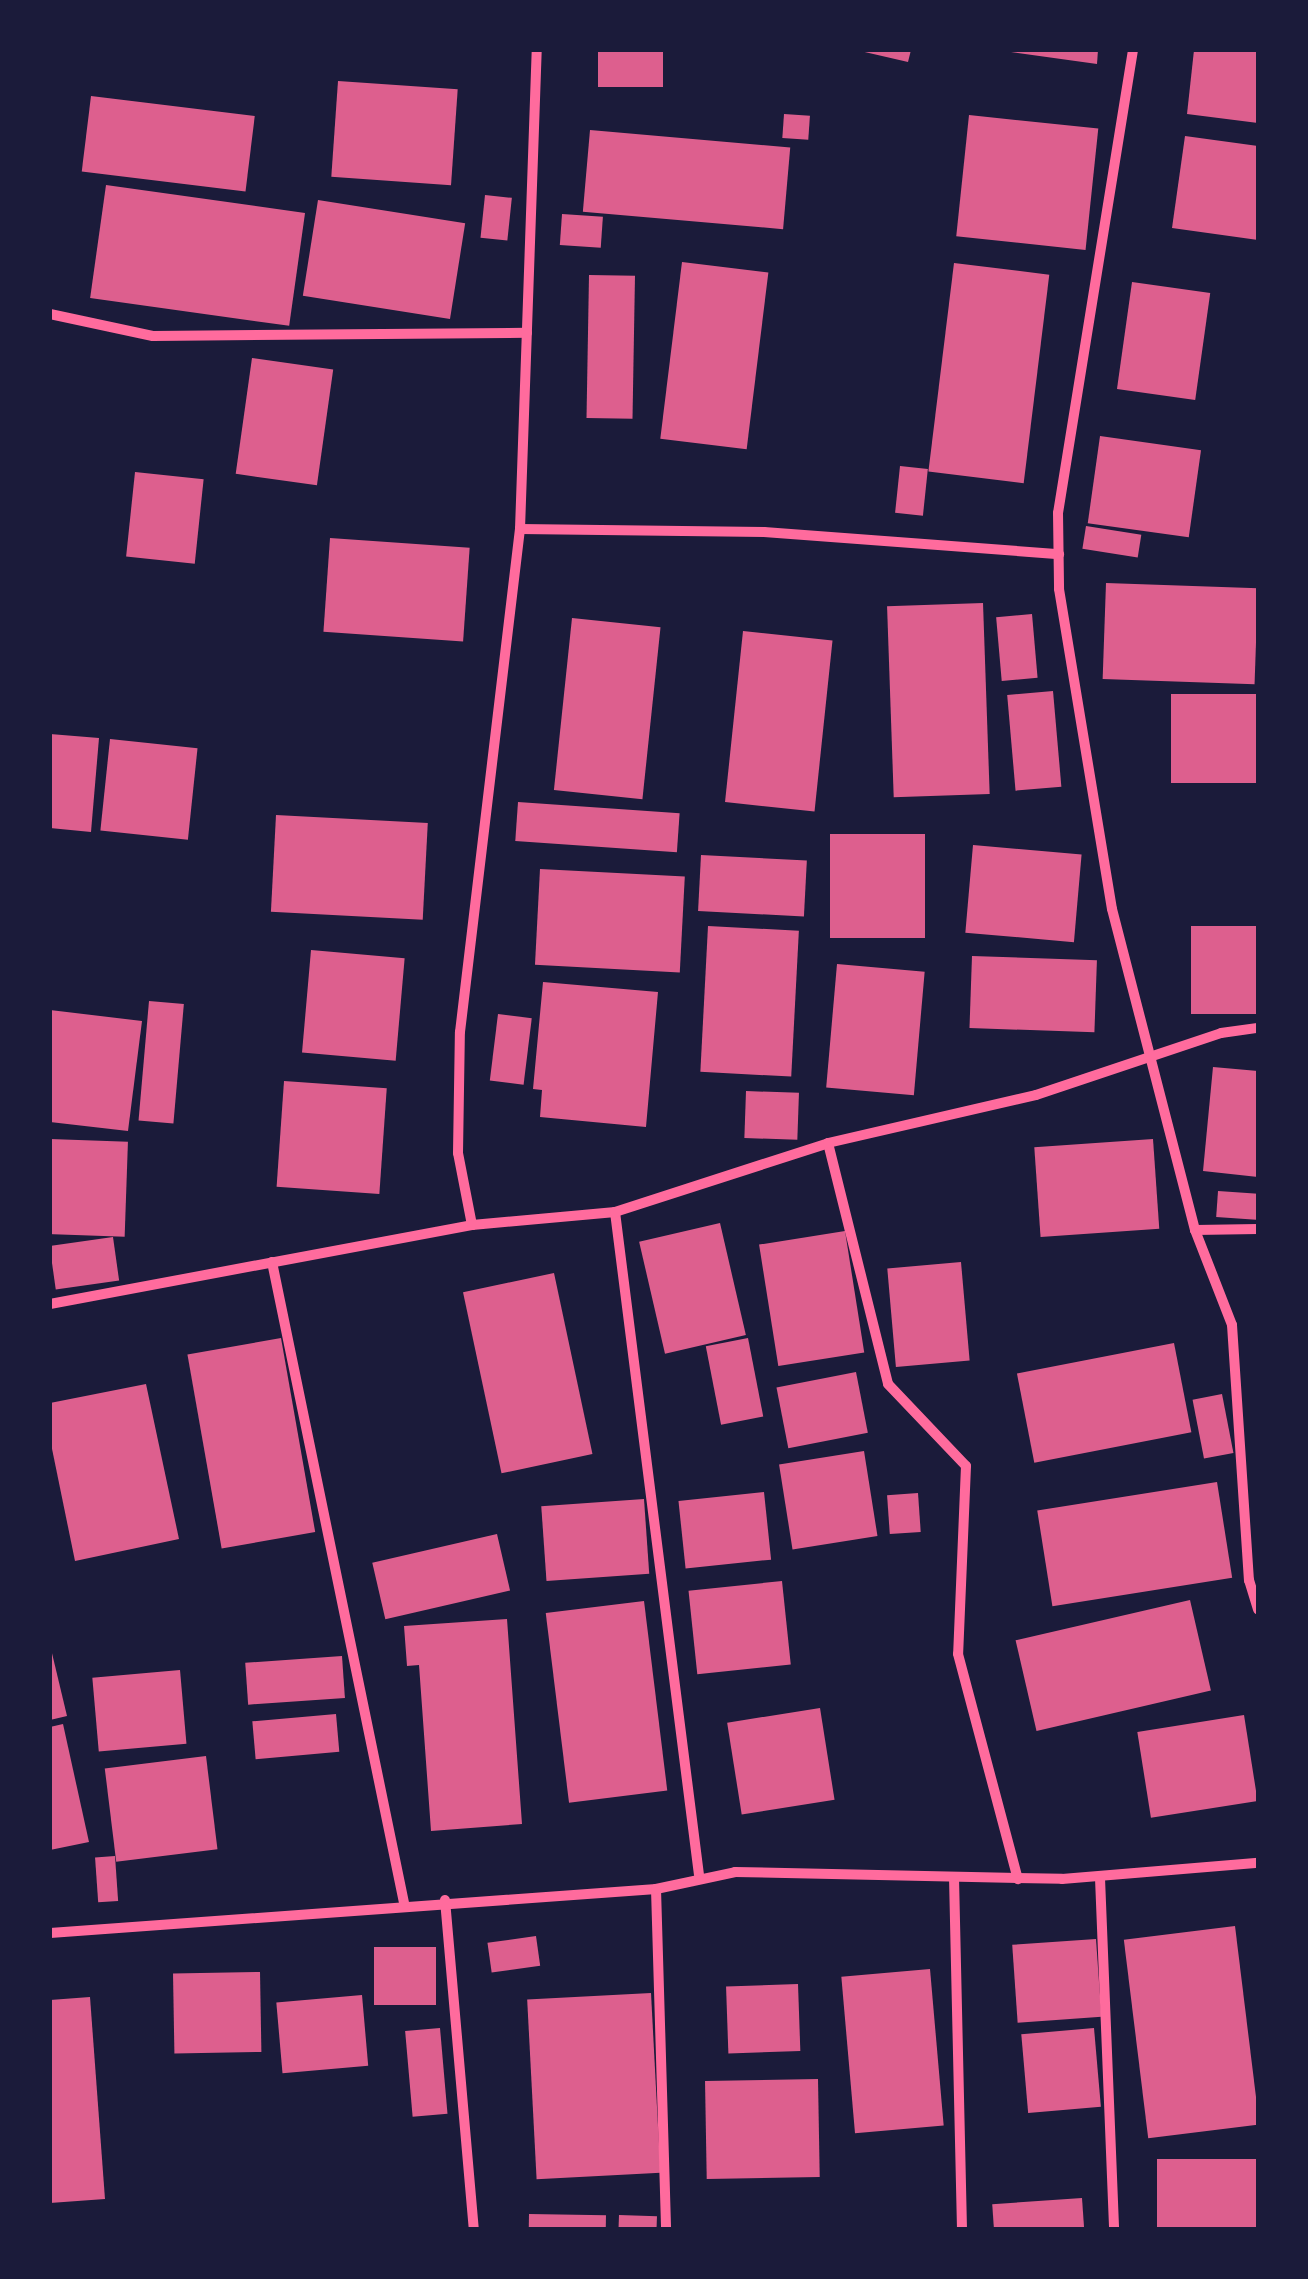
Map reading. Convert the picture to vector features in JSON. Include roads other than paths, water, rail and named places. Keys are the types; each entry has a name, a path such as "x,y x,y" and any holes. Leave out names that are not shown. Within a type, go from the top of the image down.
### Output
{"street":[{"path":"472,1225 458,1153 460,1032 520,530 537,50"},
{"path":"1133,50 1058,513 1058,554 1112,909 1195,1230 1232,1324 1249,1580 1258,1610"},
{"path":"50,314 153,336 527,333"},
{"path":"520,530 764,532 1058,554"},
{"path":"50,1304 472,1225 615,1212 828,1143 1036,1095 1148,1058 1258,1028"},
{"path":"828,1143 888,1384 966,1466 958,1654 1018,1878"},
{"path":"615,1212 699,1875"},
{"path":"1195,1230 1258,1228"},
{"path":"272,1262 404,1903"},
{"path":"50,1934 404,1903 656,1889 699,1875 1100,1878 1258,1863"},
{"path":"954,1877 962,2229"},
{"path":"1100,1878 1114,2229"},
{"path":"656,1889 666,2229"},
{"path":"445,1900 474,2229"}]}
